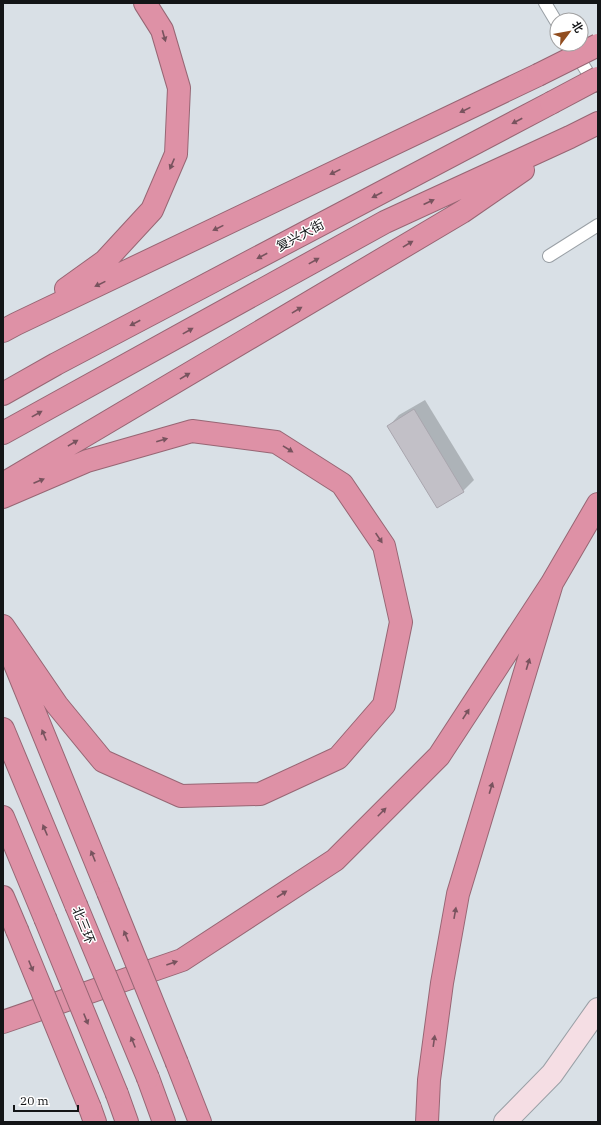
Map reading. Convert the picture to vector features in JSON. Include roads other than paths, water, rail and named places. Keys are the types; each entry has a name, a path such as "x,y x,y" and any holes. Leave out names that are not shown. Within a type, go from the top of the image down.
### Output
{"highway":[{"path":"10,327 105,261 152,210 176,154 179,88 162,30 145,3"},
{"path":"10,327 598,45"},
{"name":"复兴大街","path":"3,394 56,364 598,78"},
{"path":"3,433 385,222 598,123"},
{"path":"3,484 462,212 570,137"},
{"path":"3,497 87,461 192,431 276,442 342,484 384,546 401,622 384,705 338,758 260,794 182,796 103,761 57,705 3,626"},
{"path":"3,1022 182,960 335,860 439,756 552,583 598,504"},
{"path":"426,1122 429,1080 442,983 458,894 552,583"},
{"path":"3,635 200,1122"},
{"name":"北三环","path":"3,729 148,1078 164,1122"},
{"path":"3,817 117,1094 127,1122"},
{"path":"3,897 92,1115"}],"main road":[{"path":"505,1122 552,1074 598,1009"}],"lane":[{"path":"545,3 551,12"},
{"path":"575,52 598,90"},
{"path":"549,256 598,225"}]}
